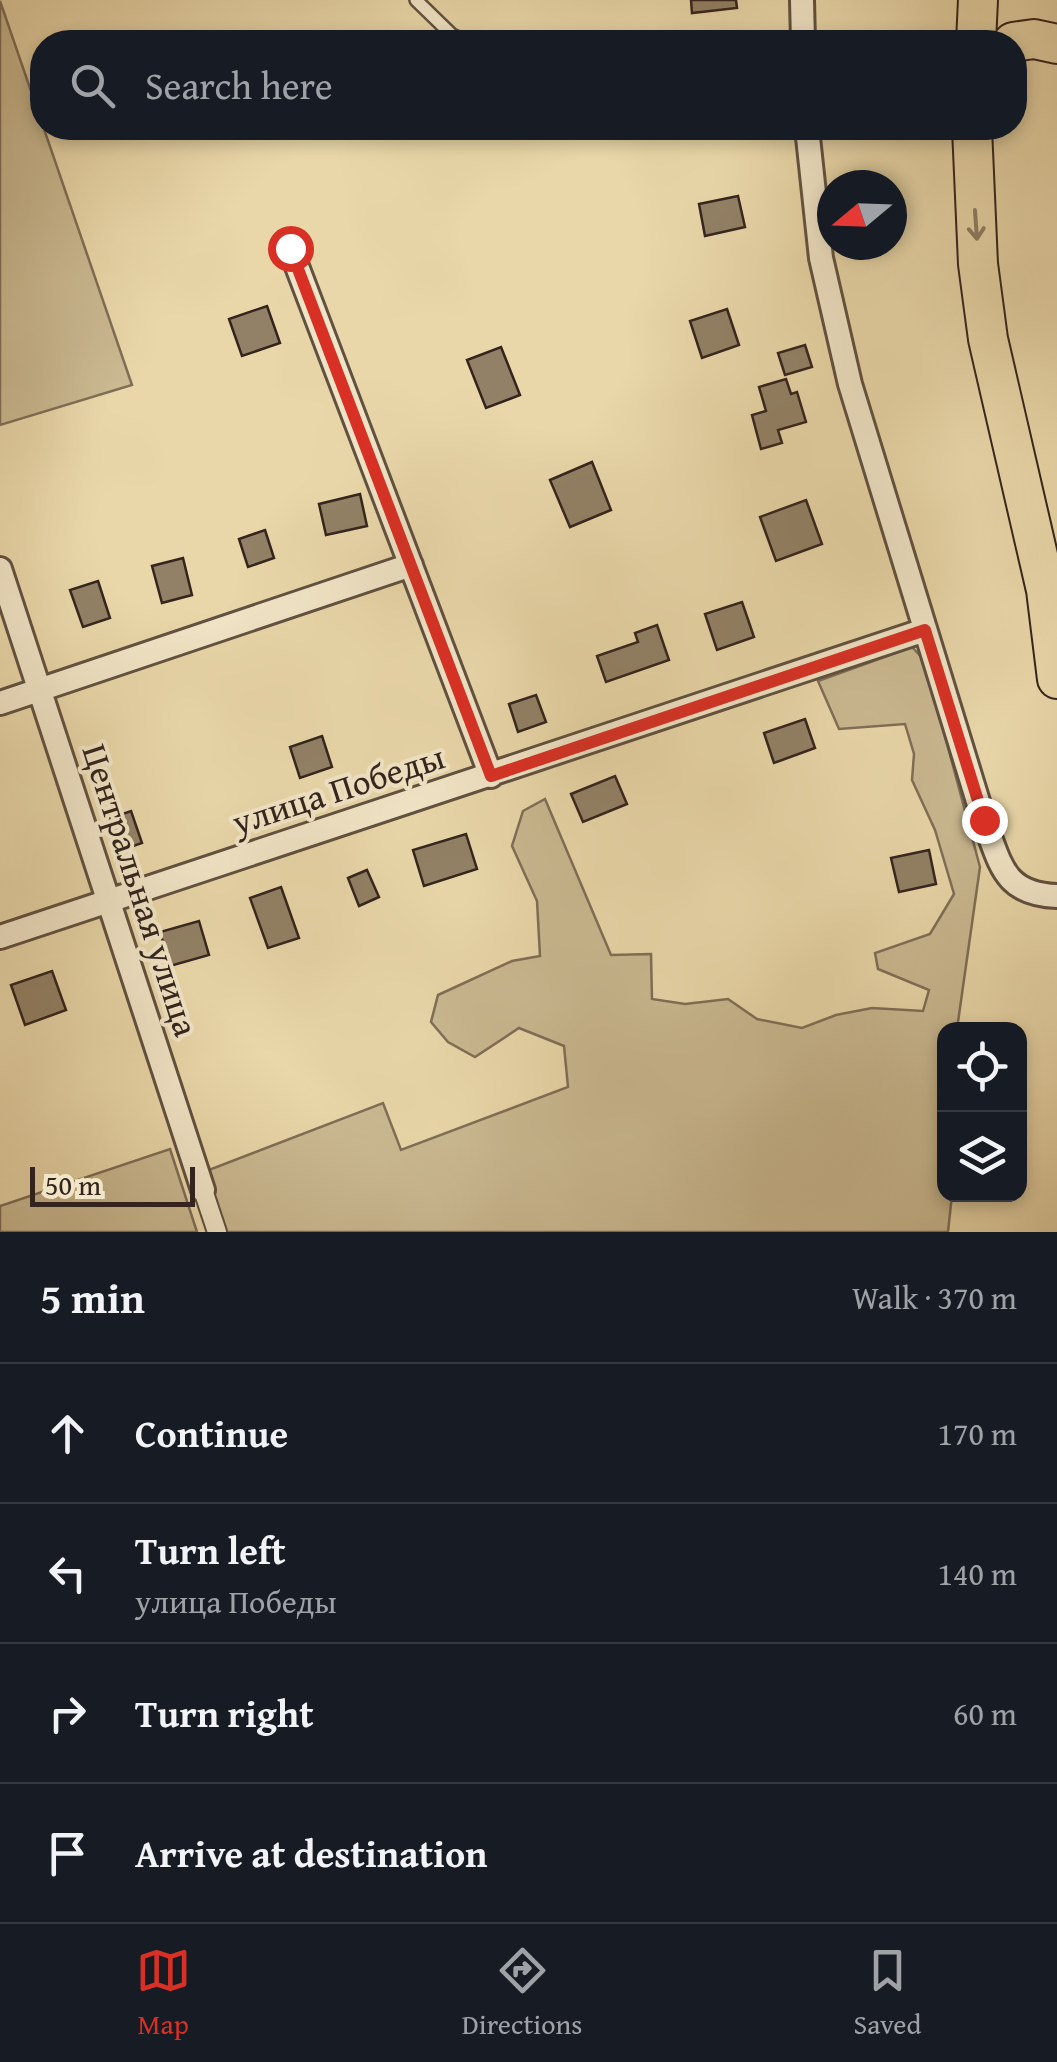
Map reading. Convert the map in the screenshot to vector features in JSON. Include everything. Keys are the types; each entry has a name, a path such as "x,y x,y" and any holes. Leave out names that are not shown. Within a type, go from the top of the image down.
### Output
{"main road":[{"path":"977,30 978,0"},
{"path":"1027,41 1057,44"},
{"path":"973,140 978,264 988,339 1046,590 1057,679"}],"street":[{"path":"802,0 803,30"},
{"path":"808,140 821,258 846,366 984,820 1004,872 1015,886 1029,893 1057,896"},
{"path":"290,248 491,776"},
{"path":"0,703 411,565"},
{"name":"Центральная улица","path":"0,569 217,1232"},
{"name":"улица Победы","path":"0,936 925,630"}],"lane":[{"path":"416,0 447,30"}],"shaded area":[{"path":"0,1 30,88 30,140 48,140 132,385 0,425"},
{"path":"912,647 925,661 980,867 958,1022 937,1022 937,1202 951,1202 948,1232 221,1232 201,1173 383,1103 401,1150 568,1087 564,1046 519,1028 475,1057 448,1042 431,1022 438,995 512,961 540,956 537,901 512,846 523,811 545,799 611,955 651,954 652,999 685,1004 728,999 757,1019 802,1028 836,1015 872,1008 923,1011 929,990 878,969 875,953 930,934 954,894 935,830 912,780 914,754 905,724 839,729 818,681"},
{"path":"170,1149 197,1232 0,1232 0,1206"}],"building":[{"path":"691,0 736,0 737,8 692,13"},
{"path":"738,196 745,227 705,236 699,204"},
{"path":"267,306 280,343 242,356 229,319"},
{"path":"727,309 739,345 702,358 690,321"},
{"path":"805,345 812,367 785,375 778,353"},
{"path":"501,347 520,395 486,408 467,360"},
{"path":"786,379 791,394 797,392 806,422 778,430 782,443 761,449 752,415 766,411 759,387"},
{"path":"592,462 611,510 570,527 550,480"},
{"path":"360,494 367,526 326,535 319,504"},
{"path":"806,500 822,544 776,561 760,517"},
{"path":"265,530 274,558 248,567 239,539"},
{"path":"183,558 192,595 162,603 152,566"},
{"path":"98,581 110,618 83,627 70,590"},
{"path":"742,602 754,637 717,650 705,614"},
{"path":"657,625 669,660 606,682 597,656 638,642 635,633"},
{"path":"536,695 546,722 518,732 509,704"},
{"path":"805,719 815,748 774,763 764,733"},
{"path":"322,736 332,767 300,778 290,747"},
{"path":"615,776 627,804 583,822 571,794"},
{"path":"131,811 142,843 116,852 105,820"},
{"path":"466,834 477,869 424,886 413,850"},
{"path":"929,850 936,884 899,892 891,858"},
{"path":"367,870 379,897 359,906 348,878"},
{"path":"281,887 299,938 268,948 250,898"},
{"path":"199,921 209,955 170,966 160,932"},
{"path":"52,971 66,1010 25,1025 11,985"}],"route":[{"path":"290,248 491,776 925,630 984,820"}]}
